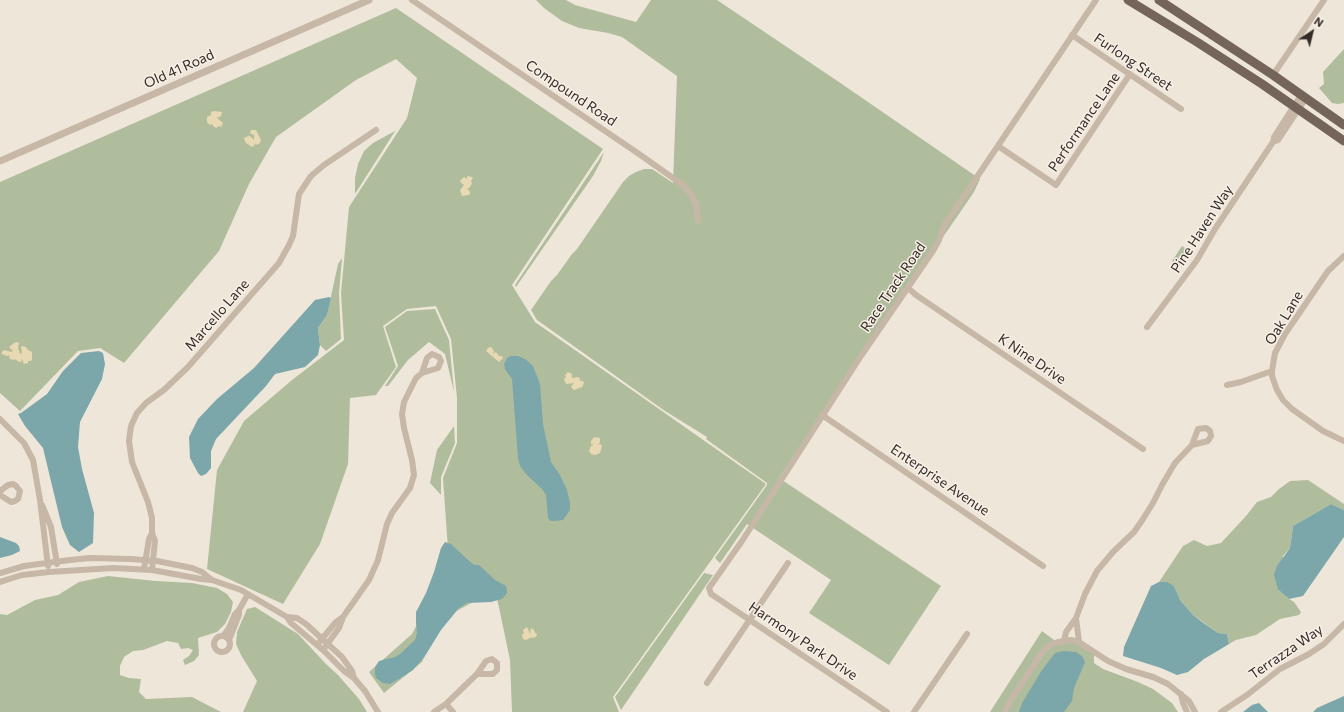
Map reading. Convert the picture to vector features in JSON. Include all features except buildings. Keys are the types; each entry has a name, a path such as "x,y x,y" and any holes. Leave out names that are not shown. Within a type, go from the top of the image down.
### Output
{"main road":[{"path":"1128,0 1197,42 1296,107 1344,141"},
{"path":"1160,0 1304,96 1344,125"}],"street":[{"name":"Old 41 Road","path":"0,161 369,0"},
{"name":"Compound Road","path":"412,0 683,185 690,193 696,204 698,221"},
{"name":"Race Track Road","path":"709,588 746,535 861,356 908,288 939,240 944,226 1096,0"},
{"path":"1273,75 1324,0"},
{"name":"Furlong Street","path":"1072,35 1181,109"},
{"name":"Performance Lane","path":"998,146 1056,185 1130,74"},
{"name":"Pine Haven Way","path":"1147,328 1188,273 1273,142 1274,136 1304,96"},
{"name":"Marcello Lane","path":"152,570 155,541 152,534 150,510 132,462 129,449 129,434 137,413 146,403 165,389 188,367 278,263 293,236 299,194 311,176 324,165 376,130"},
{"name":"Oak Lane","path":"1344,256 1328,271 1285,334 1275,353 1272,371 1272,376 1277,390 1283,400 1292,409 1323,431 1344,441"},
{"name":"K Nine Drive","path":"908,288 916,295 1143,449"},
{"path":"1227,385 1241,382 1272,371"},
{"path":"323,650 339,628 343,617 369,580 378,560 387,524 392,513 410,488 414,475 402,414 404,402 410,387 416,378 422,373"},
{"name":"Enterprise Avenue","path":"822,415 1043,566"},
{"path":"0,419 24,443 33,460 40,500 49,572"},
{"path":"1064,641 1066,632 1076,618 1085,594 1097,572 1113,552 1134,532 1153,503 1172,466 1192,445"},
{"path":"0,491 8,485 13,484 20,491 18,499 11,502 0,495"},
{"path":"40,500 49,518 57,571"},
{"name":"Marcello Lane","path":"144,569 152,534"},
{"path":"0,573 24,566 90,558 146,560 192,568 202,572 212,580"},
{"path":"707,682 788,563"},
{"path":"0,582 22,575 57,571 113,568 144,569 212,580 248,594 287,616 297,618 306,624 328,643 348,664 354,678"},
{"name":"Harmony Park Drive","path":"709,588 711,594 887,712"},
{"path":"239,610 239,615 229,640 231,644 229,650 224,653 218,652 214,647 214,641 218,637 223,636 229,628 235,614 248,594"},
{"path":"287,616 291,623 323,650 344,671 354,678 365,691 378,712"},
{"path":"317,645 335,623 343,617"},
{"path":"1076,618 1079,642"},
{"name":"Terrazza Way","path":"1220,712 1247,696 1280,669 1309,654 1324,644 1344,624"},
{"path":"914,712 967,634"},
{"path":"223,636 229,640"},
{"path":"1005,712 1009,703 1042,652 1050,645 1064,641 1079,642 1108,661 1126,670 1153,677 1168,684 1189,701 1195,712"},
{"path":"434,712 446,704 468,681 477,674"},
{"path":"1180,694 1187,712"},
{"path":"446,704 453,712"}],"green space":[{"path":"536,0 566,0 575,5 636,22 651,0 717,0 980,179 974,192 779,478 941,586 889,665 809,613 831,580 747,524 720,563 715,558 767,483 706,439 707,437 665,411 537,320 531,310 551,281 577,249 623,182 629,176 644,169 652,169 673,183 677,76 622,37 579,28 562,21"},
{"path":"396,8 603,149 512,285 535,322 766,484 613,697 619,712 512,712 510,660 497,598 481,598 443,618 422,662 384,693 369,672 412,634 449,564 443,478 457,443 457,398 451,339 436,306 407,309 383,326 396,367 376,395 350,398 348,464 320,544 283,604 207,569 217,470 244,421 292,380 344,340 341,293 349,207 407,118 417,78 396,59 356,80 276,137 249,184 219,251 124,363 100,348 78,351 20,411 0,393 0,182"},
{"path":"1344,49 1344,103 1338,104 1332,103 1319,88 1324,84 1323,72"},
{"path":"399,125 355,194 355,178 358,164 364,151 373,143 395,131"},
{"path":"604,152 593,176 516,287 515,285"},
{"path":"1182,246 1189,251 1179,266 1172,261"},
{"path":"342,258 339,293 341,339 326,351 320,345 318,328 327,315 338,264"},
{"path":"435,309 449,340 454,392 445,354 429,342 408,360 388,386 385,386 398,366 385,327 407,311"},
{"path":"454,426 455,443 441,477 441,495 430,483 437,450"},
{"path":"1308,480 1344,504 1344,510 1331,504 1293,526 1290,548 1283,556 1286,597 1294,602 1301,612 1299,615 1280,619 1256,635 1236,640 1229,644 1227,634 1218,633 1193,615 1180,600 1174,586 1159,582 1183,546 1194,540 1207,546 1221,543 1257,502 1271,497 1290,481"},
{"path":"704,573 713,575 621,710 615,697"},
{"path":"108,576 192,583 217,588 227,594 233,602 231,612 225,624 217,632 198,638 199,655 194,661 185,665 183,660 189,656 193,650 188,648 181,649 178,643 167,641 143,650 133,651 124,657 120,666 120,675 129,678 141,679 139,692 146,699 192,697 221,712 0,712 0,614 7,615 35,600 58,595 79,582"},
{"path":"255,607 298,634 338,675 359,699 367,712 243,712 257,681 236,644 237,632 247,609"},
{"path":"1042,631 1058,643 1078,643 1094,651 1094,663 1103,669 1153,689 1172,703 1178,712 990,712"}],"sand":[{"path":"214,111 222,112 221,116 217,118 223,123 221,127 219,126 216,128 213,124 210,125 207,122 207,117"},
{"path":"251,130 256,130 261,140 260,143 256,145 255,143 252,147 246,143 244,139 245,137 250,136 254,140 254,135 250,133"},
{"path":"467,176 473,178 470,187 467,189 470,193 469,195 462,196 460,190 464,185 460,181 464,177 467,179"},
{"path":"17,342 19,343 18,347 20,354 22,353 22,346 26,347 32,352 32,359 31,361 28,361 28,363 24,364 22,359 20,362 16,359 10,359 9,355 7,356 2,354 4,350 11,352 13,351 9,347"},
{"path":"491,347 494,351 493,354 496,352 499,356 502,356 503,358 499,362 486,351"},
{"path":"568,372 572,374 572,378 578,377 580,381 583,381 584,383 582,387 574,390 571,387 574,383 566,384 564,379"},
{"path":"594,437 600,438 598,445 600,444 602,446 600,453 595,455 591,454 589,451 591,446 594,445 591,444 591,441"},
{"path":"527,627 530,634 531,628 534,630 537,634 536,637 526,640 523,639 523,630"}],"water":[{"path":"329,297 331,298 327,315 318,328 320,345 318,355 305,367 275,374 266,386 216,439 211,451 211,468 206,474 201,476 190,458 189,437 198,419 217,399 254,368 315,300"},
{"path":"99,351 103,353 105,364 102,379 80,422 78,447 82,469 94,513 93,543 79,552 70,545 62,527 43,448 25,426 18,414 47,394 63,371 81,353"},
{"path":"518,356 525,359 533,366 540,384 543,424 551,462 560,475 567,490 570,503 570,510 563,520 551,521 548,518 546,495 520,466 518,458 512,379 505,369 504,364 508,357"},
{"path":"1331,504 1344,510 1344,537 1303,596 1289,599 1278,589 1274,575 1277,566 1290,548 1293,526"},
{"path":"0,537 16,543 19,546 20,551 0,558"},
{"path":"445,542 451,544 474,565 479,565 495,580 506,586 507,593 502,599 491,602 467,603 459,608 441,630 425,656 413,670 390,684 383,683 376,678 375,667 379,661 395,657 400,654 415,640 417,633 416,612 426,593 441,548"},
{"path":"1159,582 1167,582 1174,586 1180,600 1193,615 1218,633 1227,634 1229,644 1204,659 1188,672 1177,675 1161,668 1123,656 1124,647 1151,586"},
{"path":"1063,651 1076,652 1082,656 1085,662 1074,688 1072,701 1064,712 1019,712 1022,703 1042,670 1055,653"},
{"path":"1344,696 1344,712 1313,712 1317,708"},
{"path":"1259,703 1268,712 1243,712 1252,705"}]}
